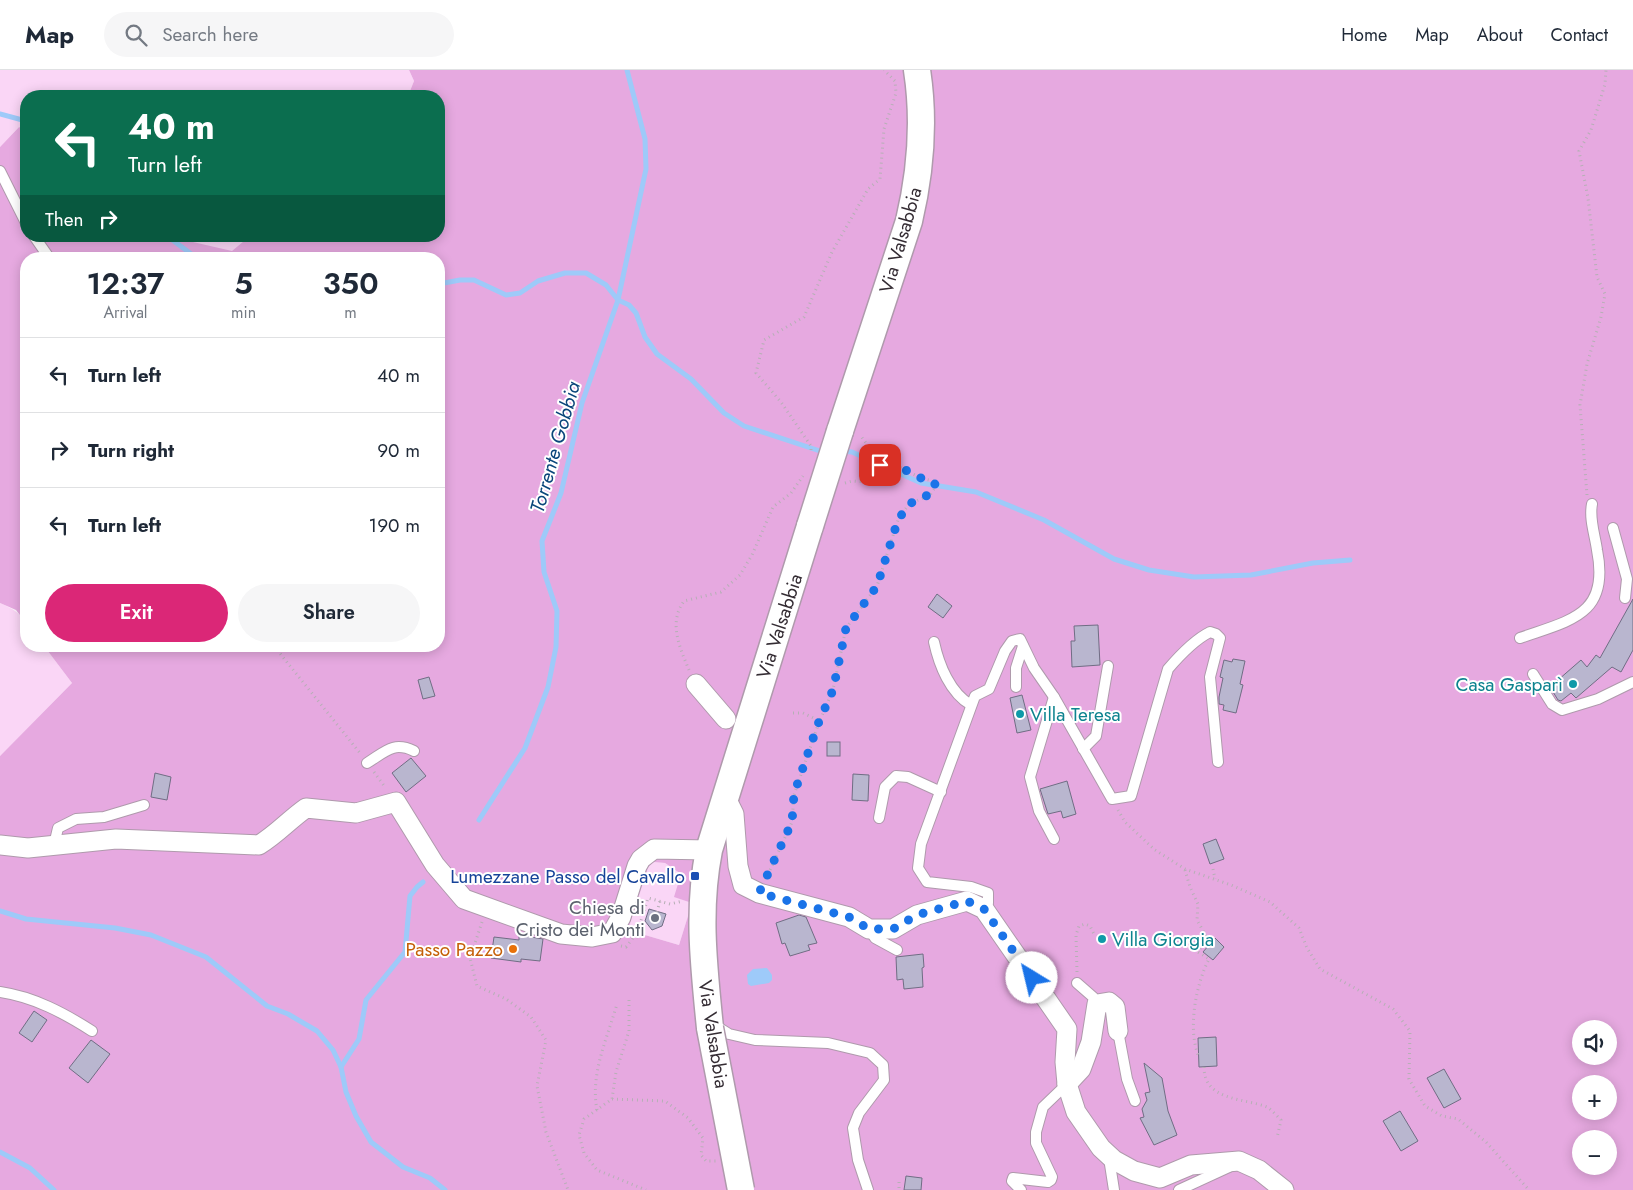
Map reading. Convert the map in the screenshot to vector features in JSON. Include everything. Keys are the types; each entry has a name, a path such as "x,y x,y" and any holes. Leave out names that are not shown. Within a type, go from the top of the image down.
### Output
{"main road":[{"name":"Via Valsabbia","path":"741,1190 710,1025 701,921 704,873 708,850 782,599 810,526 909,221 921,158 922,118 917,70"}],"street":[{"path":"696,684 726,719"},
{"path":"725,796 734,814 738,866 743,885 759,893 849,917 869,929 893,929 917,915 967,901 984,909 1067,1029 1065,1062 1067,1084 1076,1112 1101,1148 1108,1154 1134,1171 1160,1178 1191,1166 1239,1162 1259,1170 1284,1190"},
{"path":"0,845 28,848 116,839 259,845 275,835 286,822 306,808 356,813 396,802 435,865 464,899 561,934 592,937 612,932 621,917 641,859 654,850 676,844 708,850"},
{"path":"1067,1084 1081,1069 1091,1042 1097,1004 1109,1002 1115,1007 1118,1031"}],"lane":[{"path":"0,171 20,211"},
{"path":"1520,638 1564,622 1588,608 1599,591 1601,568 1589,500"},
{"path":"1612,528 1625,573 1625,598"},
{"path":"984,909 988,903 988,893 972,887 927,882 918,868 921,844 971,705 975,696 989,689 1005,651 1012,641 1020,639 1034,668 1054,697 1112,799 1131,796 1168,669 1180,655 1210,632 1216,634 1220,638 1210,677 1218,762"},
{"path":"934,642 946,676 960,698 971,705"},
{"path":"1016,687 1016,668 1023,646"},
{"path":"1083,749 1096,736 1108,666"},
{"path":"1533,674 1552,704 1562,710 1598,698 1633,682"},
{"path":"1054,697 1030,776 1039,811 1054,839"},
{"path":"367,763 393,747 405,747 414,752"},
{"path":"879,818 885,787 896,776 908,777 941,792"},
{"path":"54,845 58,828 76,819 104,816 144,805"},
{"path":"869,929 875,938 897,950"},
{"path":"1077,983 1094,997 1097,1004"},
{"path":"0,992 21,996 53,1008 92,1031"},
{"path":"21,996 31,1007"},
{"path":"710,1025 729,1034 755,1040 828,1043 870,1053 883,1064 884,1080 859,1113 853,1128 858,1160 868,1190"},
{"path":"1118,1031 1127,1079 1135,1101"},
{"path":"1021,1190 1012,1181 1013,1178 1048,1182 1052,1180 1052,1176 1036,1143 1036,1132 1044,1107 1067,1084"},
{"path":"1108,1154 1114,1190"},
{"path":"1179,1190 1239,1162"}],"path":[{"path":"810,458 811,446 781,402 756,372 764,340 804,317 832,252 868,189 880,179 884,128 896,93 895,81 884,70"},
{"path":"1589,500 1580,405 1605,294 1597,277 1588,198 1579,151 1591,130 1605,84 1606,70"},
{"path":"759,893 792,822 794,794 833,690 846,628 877,586 898,520 909,504 930,494 936,486 933,481 921,478 875,455 866,442 842,425"},
{"path":"867,482 872,478 884,459"},
{"path":"696,684 679,645 675,630 681,605 684,601 721,592 740,575 752,555 773,507 791,493 804,474"},
{"path":"279,652 396,802"},
{"path":"793,713 803,713 820,721"},
{"path":"1112,799 1125,822 1155,850 1184,869 1215,879 1270,902 1299,928 1307,948 1320,969 1393,1009 1410,1031 1409,1079 1425,1106 1442,1116 1458,1119 1486,1142 1529,1190"},
{"path":"1184,869 1198,904 1197,920 1207,938 1198,952 1209,958 1202,976 1193,1018 1194,1047 1199,1057"},
{"path":"1213,869 1215,879"},
{"path":"633,938 640,936 639,927 648,898 670,904 683,901"},
{"path":"657,912 660,901"},
{"path":"487,907 470,958 477,986 506,999 531,1017 546,1040 537,1086 546,1132 568,1190"},
{"path":"1077,983 1076,935 1079,926 1085,924 1090,926 1094,934"},
{"path":"612,1099 616,1072 629,1031 628,1000"},
{"path":"597,1110 594,1096 594,1080 617,1004"},
{"path":"1204,1067 1205,1075 1215,1090 1231,1099 1268,1108 1281,1120 1277,1138"},
{"path":"646,1190 597,1170 584,1153 579,1135 584,1119 612,1099 665,1101 688,1118 703,1138 701,1155 706,1161 726,1161"},
{"path":"899,1182 899,1190"}],"shaded area":[{"path":"0,70 409,70 414,81 410,90 20,90 20,127 0,147"},
{"path":"409,70 1633,70 1633,1190 0,1190 0,756 72,683 49,652 445,652 445,252 20,252 20,615 16,610 0,603 0,147 20,127 20,242 193,242 232,251 243,242 445,242 445,90 410,90 414,81","holes":["653,862 665,863 681,874 674,897 692,903 679,945 628,930 648,868"]},
{"path":"191,242 243,242 232,252"},
{"path":"0,603 15,611 20,616 20,652 49,652 72,683 0,756"},
{"path":"653,862 665,863 681,874 692,903 679,945 628,930 648,868"}],"water":[{"path":"767,968 772,975 772,980 769,983 751,986 748,984 747,975 753,969"}],"building":[{"path":"937,594 952,606 943,618 928,607"},
{"path":"1633,599 1633,650 1621,672 1612,667 1576,698 1571,693 1561,701 1558,700 1550,687 1581,660 1587,667 1596,655 1600,658"},
{"path":"1098,625 1100,665 1072,667 1071,641 1075,641 1074,626"},
{"path":"1233,659 1245,661 1240,684 1243,685 1236,713 1223,710 1224,705 1219,704 1223,678 1220,677 1224,660 1232,662"},
{"path":"429,677 435,696 423,699 418,680"},
{"name":"Villa Teresa","path":"1022,695 1031,730 1017,733 1010,698"},
{"path":"827,742 840,742 840,756 827,756"},
{"path":"411,758 426,776 406,792 392,773"},
{"path":"155,773 171,777 167,800 151,797"},
{"path":"853,774 869,775 868,801 852,800"},
{"path":"1067,781 1076,814 1063,818 1061,811 1048,814 1040,789"},
{"path":"1216,839 1224,859 1210,864 1203,844"},
{"name":"Chiesa di Cristo dei Monti","path":"649,909 666,914 662,926 652,930 645,921"},
{"path":"799,915 806,917 817,943 808,945 810,950 790,956 785,943 782,944 776,923"},
{"path":"519,935 543,939 540,961 521,959 521,962 491,958 494,937 519,940"},
{"path":"1215,938 1224,947 1213,960 1203,952"},
{"path":"923,954 923,987 904,989 903,979 897,980 896,957"},
{"path":"34,1011 47,1020 32,1042 19,1033"},
{"path":"1216,1037 1217,1066 1199,1067 1198,1038"},
{"path":"91,1040 110,1054 88,1083 69,1068"},
{"path":"1144,1063 1162,1078 1168,1111 1177,1135 1154,1145 1140,1118 1144,1117 1142,1109 1147,1100 1145,1093 1150,1092"},
{"path":"1444,1069 1461,1099 1444,1108 1427,1078"},
{"path":"1400,1111 1418,1141 1401,1151 1383,1121"},
{"path":"906,1176 922,1178 921,1190 904,1190"}],"waterway":[{"name":"Torrente Gobbia","path":"479,820 525,748 548,687 556,647 557,611 544,572 542,541 561,493 582,403 618,300 646,169 645,139 627,70"},
{"path":"0,114 20,119"},
{"path":"175,242 189,252"},
{"path":"445,283 474,280 506,295 520,293 538,281 565,273 586,273 606,285 618,300 629,305 636,313 645,337 657,354 691,379 724,413 744,426 826,453"},
{"path":"842,451 852,452 921,483 976,492 1044,520 1114,559 1149,570 1194,577 1251,575 1313,563 1350,560"},
{"path":"423,882 410,896 405,952 366,1000 359,1039 341,1067 346,1092 356,1116 371,1142 403,1167 430,1178 445,1190"},
{"path":"0,911 26,919 115,928 151,935 206,957 267,1006 288,1014 317,1031 333,1050 341,1067"},
{"path":"0,1152 30,1168 54,1190"}],"place":[{"name":"Casa Gasparì","path":"1573,684"},
{"name":"Villa Teresa","path":"1020,714"},
{"name":"Lumezzane Passo del Cavallo","path":"695,876"},
{"name":"Chiesa di Cristo dei Monti","path":"655,918"},
{"name":"Villa Giorgia","path":"1102,939"},
{"name":"Passo Pazzo","path":"513,949"}],"route":[{"path":"880,465 884,459 921,478 933,481 936,486 930,494 909,504 898,520 877,586 846,628 833,690 818,724 794,794 792,822 759,893 849,917 869,929 893,929 917,915 944,909 967,901 984,909 1032,978"}]}
